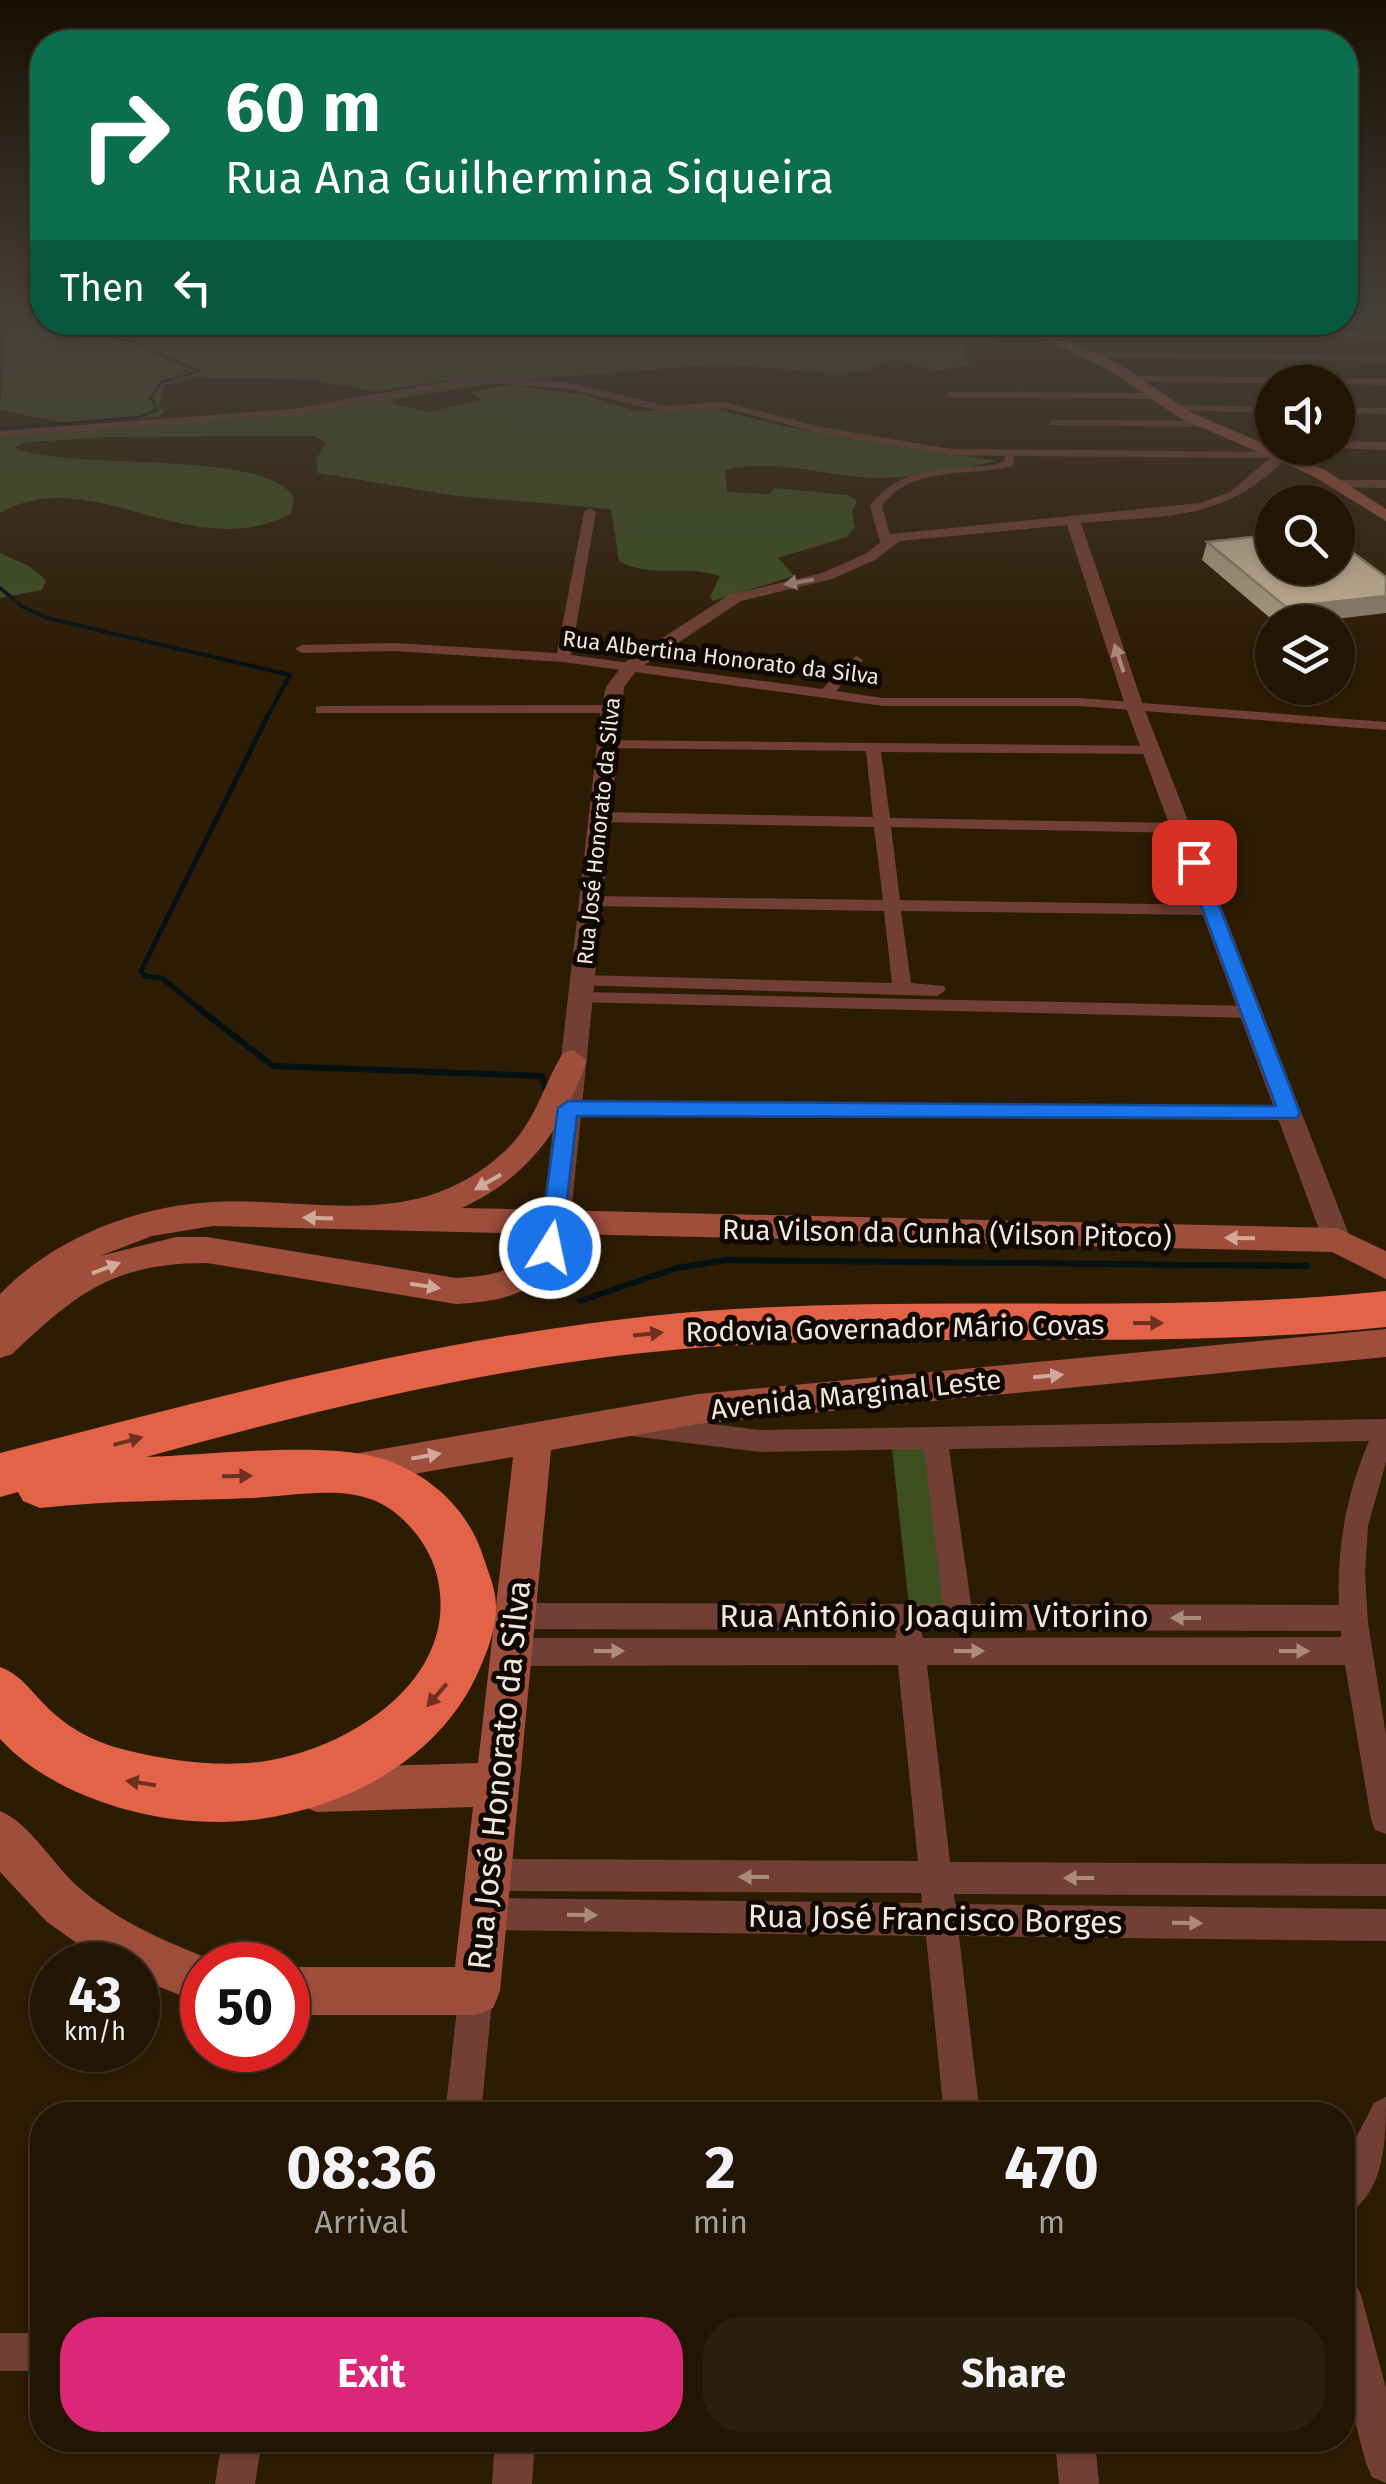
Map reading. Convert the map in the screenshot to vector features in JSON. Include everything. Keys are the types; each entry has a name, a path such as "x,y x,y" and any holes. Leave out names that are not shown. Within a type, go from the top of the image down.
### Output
{"highway":[{"name":"Rodovia Governador Mário Covas","path":"0,1475 330,1387 543,1348 768,1326 1254,1323 1386,1309"},
{"path":"0,1492 76,1481 330,1472 382,1480 419,1503 448,1535 466,1571 469,1624 464,1650 448,1683 418,1717 378,1748 330,1772 259,1791 192,1790 114,1778 57,1751 11,1712 0,1694"}],"main road":[{"path":"1302,465 1386,516"},
{"path":"392,1220 450,1201 501,1176 537,1137 562,1118 573,1060"},
{"name":"Rua Vilson da Cunha (Vilson Pitoco)","path":"0,1316 26,1284 104,1237 147,1224 213,1214 556,1225 1338,1240"},
{"path":"0,1344 61,1288 136,1257 207,1250 456,1291 484,1290 530,1274 544,1261 556,1225"},
{"path":"1338,1240 1386,1266"},
{"name":"Avenida Marginal Leste","path":"330,1472 610,1421 786,1399 1386,1343"},
{"name":"Rua José Honorato da Silva","path":"476,1991 534,1436"},
{"path":"466,1571 505,1716"},
{"path":"259,1791 498,1784"},
{"path":"0,1834 21,1865 69,1914 126,1951 180,1972"},
{"path":"310,1991 476,1991"}],"street":[{"path":"854,434 893,443 1010,455 1255,448"},
{"path":"1355,445 1386,446"},
{"path":"886,542 876,506 884,489 903,479 995,469 1009,464 1010,455"},
{"name":"Rua José Honorato da Silva","path":"573,1060 610,709 618,680 631,666 735,598 828,576 870,557 886,542 919,532 1074,523 1218,504 1236,495 1258,465"},
{"path":"1337,484 1386,484"},
{"path":"563,658 590,512"},
{"path":"1074,523 1134,706 1338,1240"},
{"name":"Rua Albertina Honorato da Silva","path":"302,648 394,647 563,658 893,702 1134,706 1386,726"},
{"path":"826,695 856,660"},
{"path":"321,710 610,709"},
{"path":"606,745 1151,749"},
{"path":"873,747 891,898 913,994"},
{"path":"599,812 1178,822"},
{"path":"590,894 1209,903"},
{"path":"581,990 1248,1004"},
{"path":"556,1225 562,1118 1289,1113"},
{"path":"610,1421 693,1436 760,1441 1386,1431 1366,1468 1351,1542 1356,1651 1386,1819"},
{"path":"935,1438 959,1617"},
{"path":"907,1617 961,2102"},
{"name":"Rua Antônio Joaquim Vitorino","path":"514,1634 907,1617 1354,1618"},
{"name":"Rua Antônio Joaquim Vitorino","path":"514,1634 911,1651 1356,1651"},
{"name":"Rua José Francisco Borges","path":"487,1894 936,1878 1386,1880"},
{"name":"Rua José Francisco Borges","path":"487,1894 940,1920 1386,1925"},
{"name":"Rua José Honorato da Silva","path":"464,2102 476,1991"},
{"path":"1355,2178 1386,2115"},
{"path":"1355,2345 1386,2464"},
{"path":"0,2352 30,2352"},
{"path":"235,2484 240,2452"},
{"path":"512,2484 514,2452"},
{"path":"1076,2452 1079,2484"}],"green space":[{"path":"831,434 997,461 880,478 784,467 725,470 727,492 770,494 774,488 848,495 857,501 852,511 855,527 847,537 778,558 794,576 713,601 710,597 720,576 644,569 619,561 611,509 457,496 318,473 316,460 326,442 314,436 110,437 28,442 13,448 79,459 208,466 245,472 275,482 294,497 291,514 253,527 215,528 178,523 70,499 35,500 0,513 0,435"},
{"path":"0,553 29,566 46,580 42,590 0,598"},
{"path":"892,1449 925,1449 945,1606 909,1606"}],"building":[{"path":"1255,537 1255,581 1207,542"},
{"path":"1355,554 1386,577 1386,596 1284,605 1259,585 1355,585"}],"waterway":[{"path":"0,588 23,607 47,618 290,675 266,719"},
{"path":"200,1009 162,978 144,976 141,971 266,719"},
{"path":"197,1007 273,1066 542,1076 545,1088"},
{"path":"580,1301 677,1268 725,1260 1307,1266"}],"route":[{"path":"550,1248 556,1225 568,1108 1289,1113 1194,862"}]}
